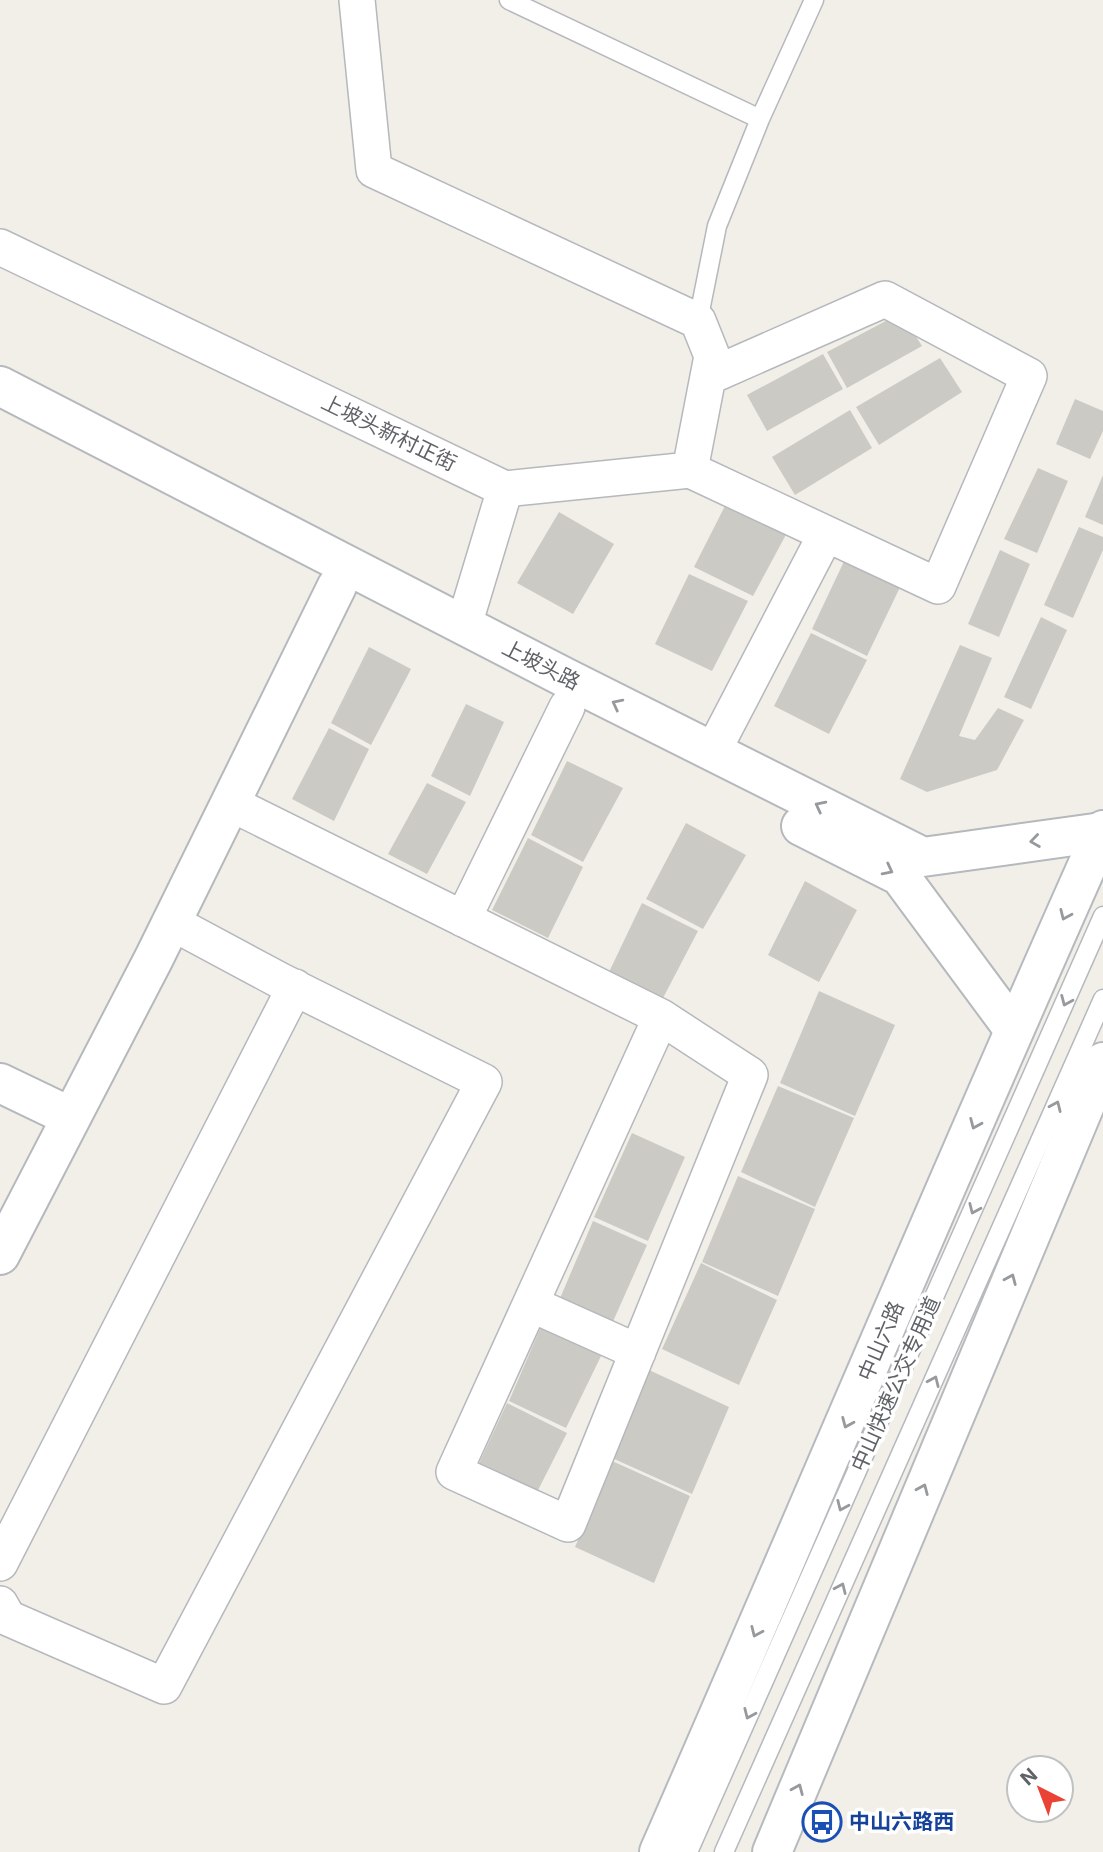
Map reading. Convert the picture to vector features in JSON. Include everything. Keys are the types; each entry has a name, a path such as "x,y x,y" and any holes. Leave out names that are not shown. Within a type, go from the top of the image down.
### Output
{"street":[{"path":"357,0 374,170 698,321 710,366 690,470"},
{"name":"上坡头新村正街","path":"0,247 505,489"},
{"path":"464,625 505,489 690,470 938,586 1029,376 886,299 710,366"},
{"name":"上坡头路","path":"0,386 923,857 1103,831"},
{"name":"上坡头路","path":"0,412 900,876 1014,1030"},
{"path":"713,751 826,534"},
{"path":"0,1255 171,922 337,586"},
{"path":"463,919 567,706"},
{"path":"230,803 661,1017 750,1075 568,1524 454,1472 661,1017"},
{"name":"中山六路","path":"659,1852 798,1536 1014,1030 1103,831"},
{"path":"0,1604 8,1618 164,1686 484,1082 171,922"},
{"path":"0,1563 295,987"},
{"path":"772,1852 1103,1062"},
{"path":"0,1083 71,1117"},
{"path":"530,1304 638,1352"}],"lane":[{"path":"509,0 760,119"},
{"path":"698,321 718,226 760,119 814,0"},
{"name":"中山快速公交专用道","path":"688,1852 1103,916"},
{"name":"中山快速公交专用道","path":"723,1852 1103,999"}],"building":[{"path":"901,313 922,346 847,388 827,352"},
{"path":"823,354 843,389 767,431 747,395"},
{"path":"940,358 962,392 879,445 856,407"},
{"path":"1075,399 1103,411 1103,431 1090,459 1056,444"},
{"path":"850,410 872,448 795,495 772,457"},
{"path":"1038,468 1068,481 1037,553 1004,539"},
{"path":"1103,475 1103,525 1085,517"},
{"path":"729,498 789,529 753,596 694,567"},
{"path":"559,512 614,544 573,614 517,583"},
{"path":"1079,527 1103,537 1103,550 1073,618 1044,605"},
{"path":"1000,550 1030,564 999,637 968,624"},
{"path":"847,555 903,581 867,656 812,629"},
{"path":"689,574 748,601 712,671 655,644"},
{"path":"1041,617 1067,630 1031,709 1004,697"},
{"path":"811,633 867,660 829,734 774,706"},
{"path":"960,645 992,658 959,736 975,740 998,708 1024,720 997,770 927,792 900,779"},
{"path":"369,647 411,669 371,745 331,723"},
{"path":"466,704 504,722 470,796 431,776"},
{"path":"329,728 369,749 334,821 292,799"},
{"path":"567,761 623,788 583,862 531,835"},
{"path":"427,783 466,802 427,874 388,854"},
{"path":"686,823 746,855 703,929 646,899"},
{"path":"528,838 583,867 548,938 492,910"},
{"path":"805,881 857,910 819,982 768,955"},
{"path":"642,903 698,931 663,998 609,972"},
{"path":"819,991 895,1025 855,1116 780,1083"},
{"path":"778,1086 854,1118 815,1207 741,1172"},
{"path":"632,1133 685,1157 648,1241 594,1217"},
{"path":"738,1176 815,1209 778,1296 702,1262"},
{"path":"593,1221 647,1245 611,1326 558,1303"},
{"path":"701,1263 777,1300 739,1385 662,1349"},
{"path":"543,1322 603,1352 566,1428 509,1401"},
{"path":"649,1370 729,1407 692,1494 612,1458"},
{"path":"507,1403 567,1433 532,1502 474,1474"},
{"path":"612,1461 690,1496 654,1583 575,1547"}],"place":[{"name":"中山六路西","path":"822,1822"}]}
